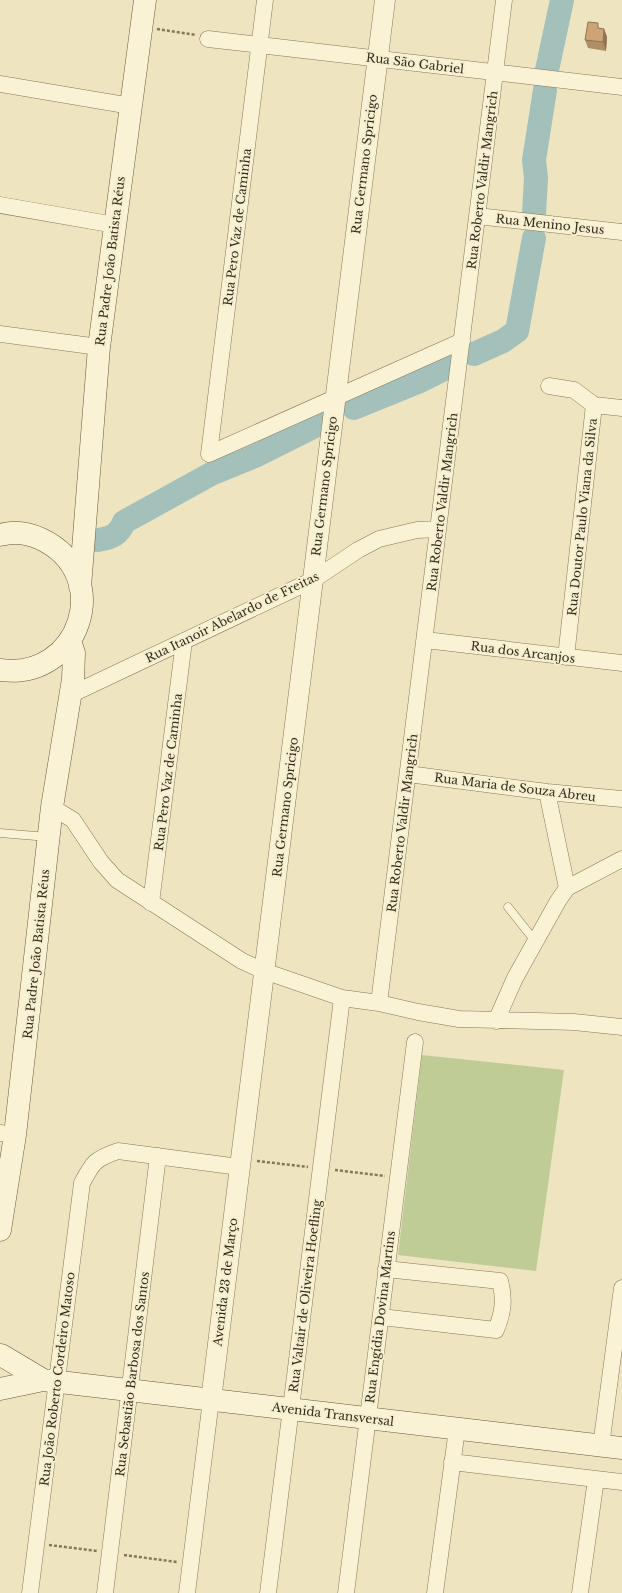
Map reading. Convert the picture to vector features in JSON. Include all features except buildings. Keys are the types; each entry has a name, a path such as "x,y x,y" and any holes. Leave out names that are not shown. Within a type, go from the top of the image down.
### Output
{"main road":[{"name":"Rua Padre João Batista Réus","path":"80,587 99,347 145,0"},
{"path":"57,549 86,523"},
{"path":"0,670 21,671 37,667 51,660 62,651 70,641 80,618 82,603 80,587 72,566 57,549 38,538 5,532"},
{"name":"Rua Padre João Batista Réus","path":"0,1230 8,1134 52,807 72,687 74,653 70,641"},
{"path":"51,660 61,665 72,687"},
{"path":"0,1388 6,1377 6,1369 1,1354"},
{"name":"Avenida Transversal","path":"1,1354 50,1381"},
{"name":"Avenida Transversal","path":"0,1388 50,1381 622,1448"}],"street":[{"name":"Rua Pero Vaz de Caminha","path":"265,0 209,454 335,397"},
{"name":"Rua Germano Spricigo","path":"264,971 385,0"},
{"name":"Rua Roberto Valdir Mangrich","path":"379,1003 504,0"},
{"name":"Rua São Gabriel","path":"208,39 622,87"},
{"path":"0,84 131,106"},
{"path":"0,205 115,225"},
{"name":"Rua Menino Jesus","path":"477,216 622,232"},
{"path":"0,334 99,347"},
{"path":"335,397 462,341"},
{"path":"548,386 574,390 594,405"},
{"name":"Rua Doutor Paulo Viana da Silva","path":"566,657 594,405 622,408"},
{"name":"Rua Itanoir Abelardo de Freitas","path":"72,687 184,640 313,580 358,550 379,539 417,530 438,529"},
{"name":"Rua Pero Vaz de Caminha","path":"151,903 184,640"},
{"name":"Rua dos Arcanjos","path":"425,640 622,663"},
{"path":"0,681 21,671"},
{"name":"Rua Maria de Souza Abreu","path":"408,774 547,792 622,799"},
{"path":"547,792 567,888"},
{"path":"52,807 73,820 101,862 117,880 242,961 264,971 342,998 379,1003 459,1019 574,1022 622,1028"},
{"path":"496,1021 512,985 535,941 567,888 622,859"},
{"name":"Avenida 23 de Março","path":"187,1593 264,971"},
{"name":"Rua Valtair de Oliveira Hoefling","path":"268,1593 342,998"},
{"name":"Rua Engídia Dovina Martins","path":"346,1593 415,1042"},
{"name":"Rua João Roberto Cordeiro Matoso","path":"30,1593 50,1381 82,1183 90,1168 100,1157 118,1151 158,1156"},
{"path":"158,1156 239,1166"},
{"name":"Rua Sebastião Barbosa dos Santos","path":"105,1593 158,1156"},
{"path":"380,1317 496,1330 502,1316 504,1295 500,1281 386,1269"},
{"path":"601,1446 622,1288"},
{"path":"435,1593 456,1429"},
{"path":"452,1462 622,1482"},
{"path":"580,1593 596,1479"}],"lane":[{"path":"0,833 48,837"},
{"path":"508,907 535,941"}],"path":[{"path":"142,25 151,28 201,36 208,39"}],"green space":[{"path":"422,1055 564,1070 536,1271 398,1255"}],"waterway":[{"path":"547,70 562,0"},
{"path":"534,214 536,178 534,160 545,90"},
{"path":"474,354 503,341 517,331 534,238"},
{"path":"354,408 418,382 448,367"},
{"path":"98,540 114,535 120,530 124,522 211,474 255,456 319,424"}]}
